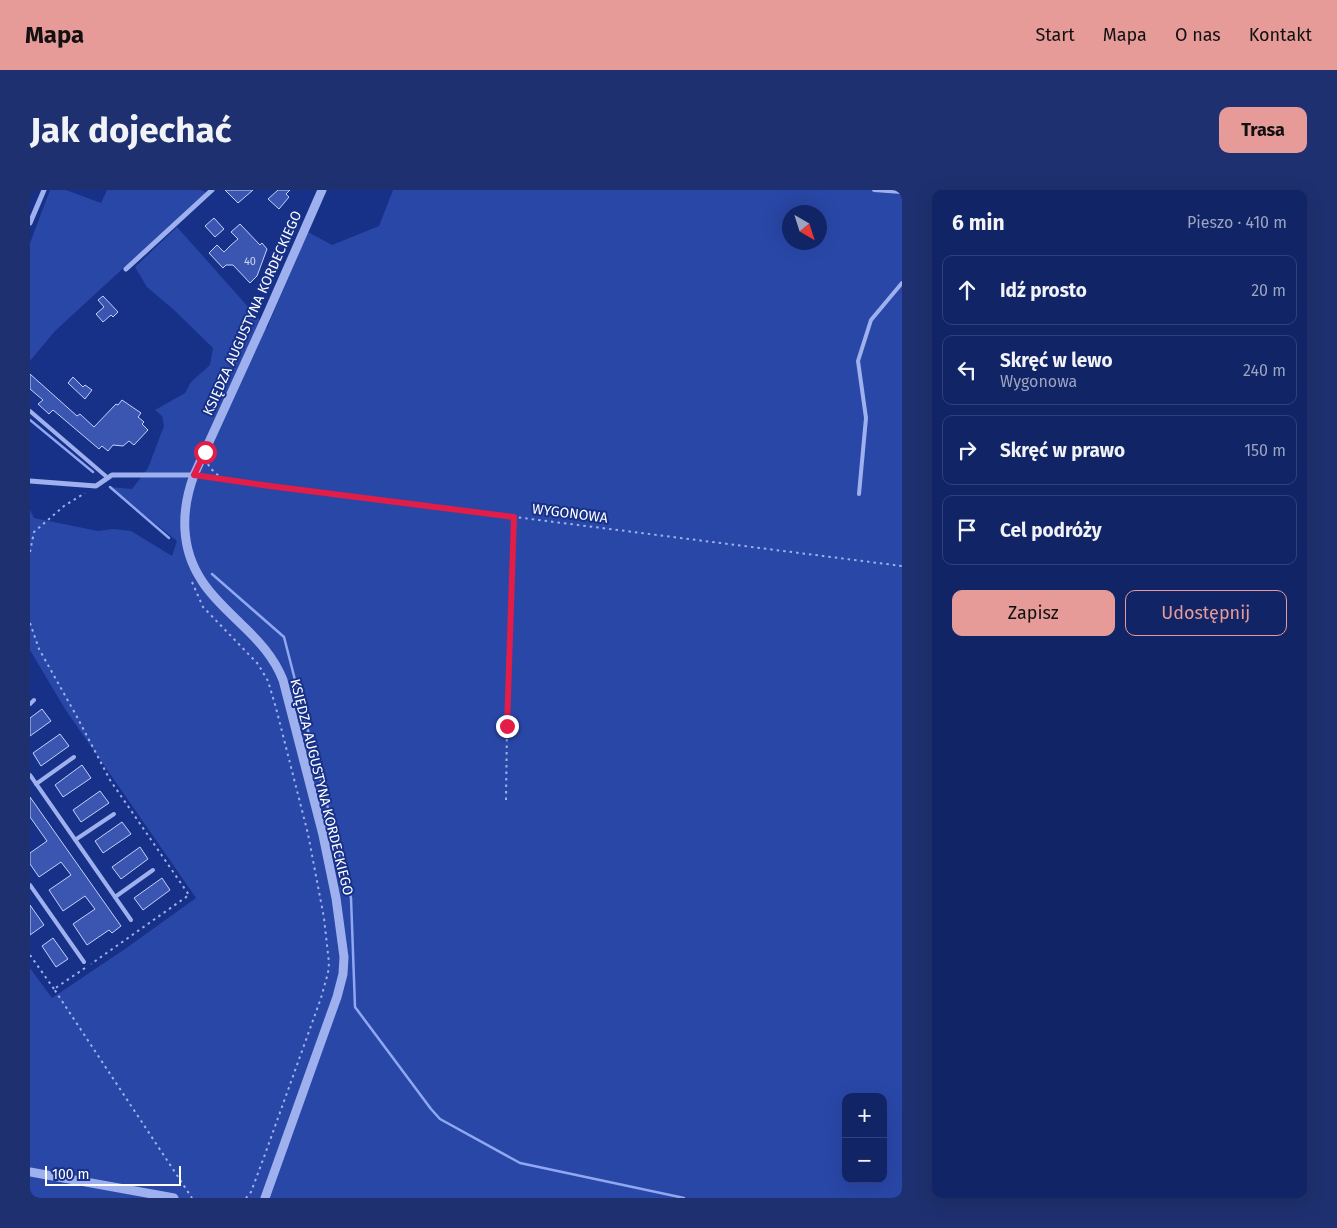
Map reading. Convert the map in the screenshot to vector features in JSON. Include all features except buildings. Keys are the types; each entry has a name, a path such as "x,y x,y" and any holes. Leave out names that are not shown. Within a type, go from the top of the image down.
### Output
{"street":[{"path":"30,223 44,190"},
{"path":"126,269 212,190"},
{"name":"KSIĘDZA AUGUSTYNA KORDECKIEGO","path":"265,1198 337,997 343,974 343,946 336,898 323,835 281,675 265,649 207,588 197,573 189,554 184,528 188,493 194,475 322,190"},
{"path":"30,482 96,486 112,475 194,475"},
{"path":"30,1172 174,1198"}],"lane":[{"path":"874,190 902,192"},
{"path":"859,494 866,418 858,361 871,320 902,283"},
{"path":"30,411 108,478"},
{"path":"30,704 34,700"},
{"path":"36,784 74,757"},
{"path":"30,775 131,920"},
{"path":"75,840 114,814"},
{"path":"115,897 153,870"},
{"path":"30,885 84,962"}],"path":[{"name":"WYGONOWA","path":"194,475 902,566"},
{"path":"30,552 34,532 64,506 96,486"},
{"path":"506,800 514,517"},
{"path":"191,581 203,607 254,658 268,681 308,834 328,942 328,973 321,998 251,1192 246,1198"},
{"path":"30,623 39,649 110,780 188,895 54,989"},
{"path":"30,955 192,1198"}],"shaded area":[{"path":"50,190 66,190 101,203 107,190 201,190 206,192 55,331 30,361 30,243"},
{"path":"393,190 902,190 902,1198 30,1198 30,968 52,998 196,898 65,709 30,650 30,510 34,518 98,531 113,529 131,531 172,556 177,541 110,487 132,489 148,468 164,426 162,416 155,410 185,393 191,382 210,365 213,348 147,287 135,267 177,227 267,328 308,232 332,245 379,226"}],"waterway":[{"path":"30,420 93,472"},
{"path":"110,487 169,538"},
{"path":"212,574 284,637 351,898 355,1007 431,1109 440,1119 520,1163 684,1198"}],"route":[{"path":"205,452 194,475 514,517 507,726"}]}
